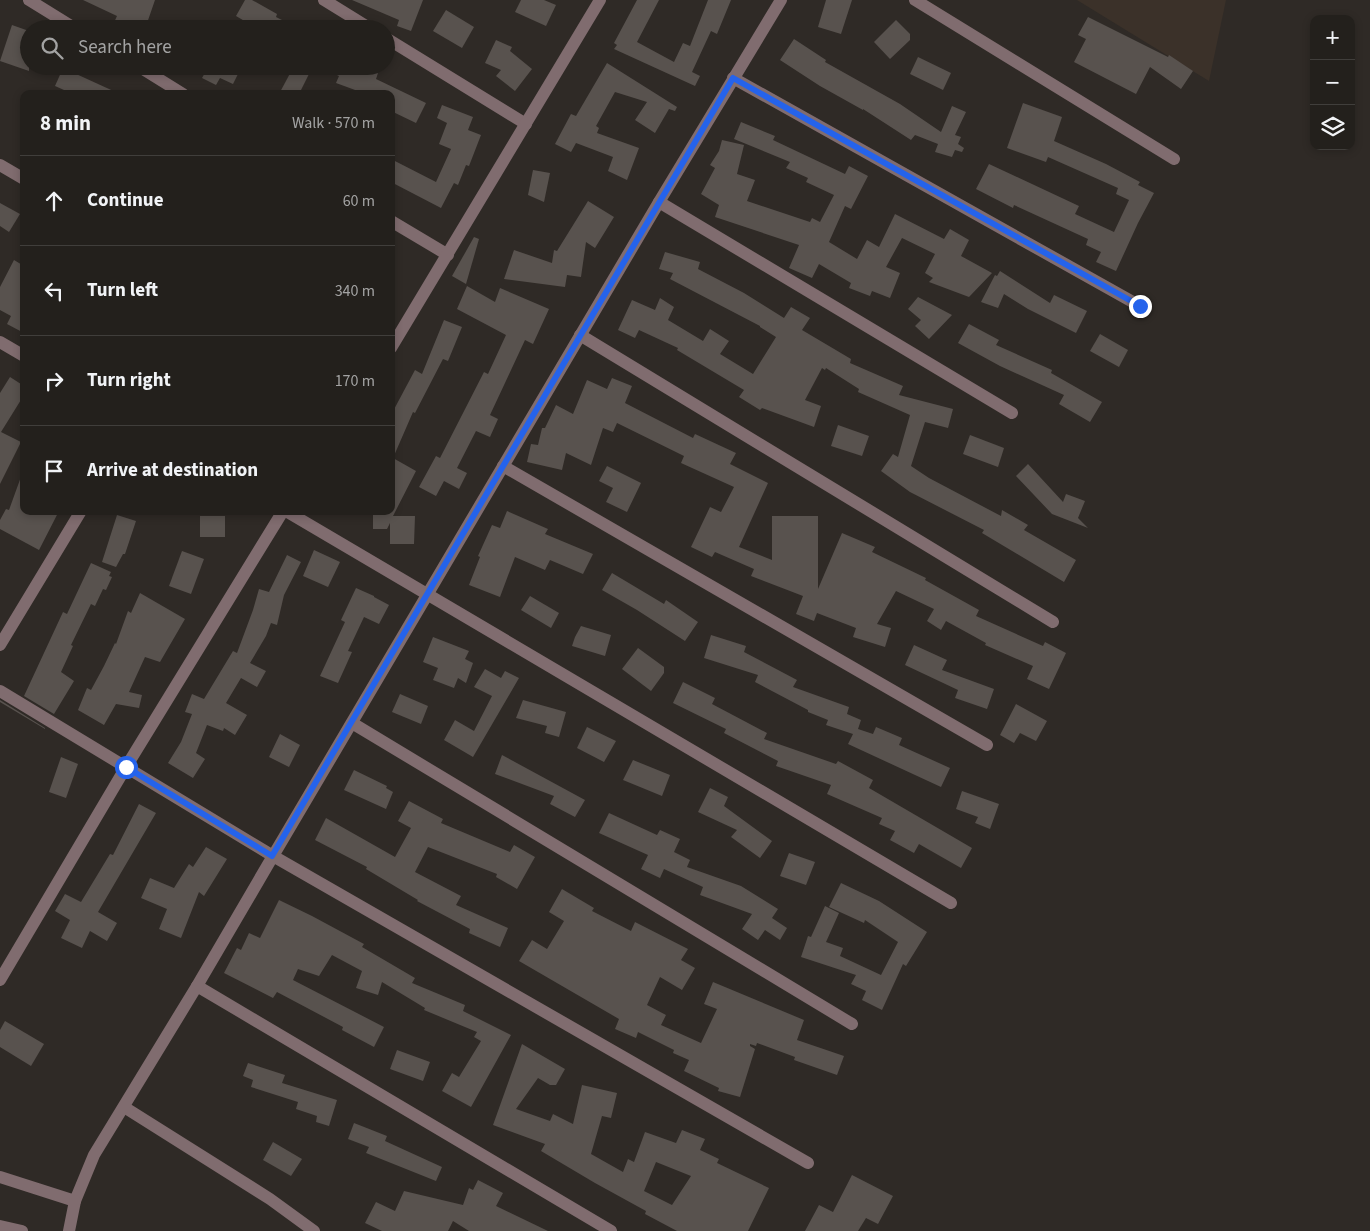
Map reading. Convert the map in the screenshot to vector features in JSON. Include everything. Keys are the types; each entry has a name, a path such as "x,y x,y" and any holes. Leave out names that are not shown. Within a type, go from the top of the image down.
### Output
{"street":[{"path":"29,0 61,20"},
{"path":"324,0 356,20"},
{"path":"395,341 600,0"},
{"path":"69,1231 75,1201 94,1155 197,986 580,335 781,0"},
{"path":"915,0 1174,159"},
{"path":"395,44 526,124"},
{"path":"152,75 177,90"},
{"path":"733,78 1140,306"},
{"path":"0,165 20,177"},
{"path":"659,202 1012,413"},
{"path":"395,223 448,255"},
{"path":"580,335 1053,622"},
{"path":"0,342 20,354"},
{"path":"503,466 987,746"},
{"path":"0,645 79,515"},
{"path":"0,980 126,767 283,515"},
{"path":"292,515 951,903"},
{"path":"0,691 272,856 808,1163"},
{"path":"352,722 852,1024"},
{"path":"197,986 611,1231"},
{"path":"124,1107 270,1199 314,1231"},
{"path":"0,1177 75,1201"},
{"path":"0,1226 22,1231"}],"shaded area":[{"path":"1077,0 1226,0 1209,81"}],"building":[{"path":"83,0 155,0 148,20 115,20 117,16"},
{"path":"245,0 252,0 277,14 276,17 282,20 243,20 236,16"},
{"path":"352,0 423,0 411,31 397,26 399,20"},
{"path":"521,0 544,0 556,5 546,26 515,12"},
{"path":"637,0 659,0 637,42 674,62 683,43 690,46 708,0 731,0 717,34 711,31 692,72 700,76 695,86 614,49 617,45 614,43"},
{"path":"826,0 852,0 841,34 818,27"},
{"path":"446,10 474,27 462,48 433,31"},
{"path":"1088,17 1168,57 1169,55 1193,71 1181,89 1150,67 1136,94 1074,62 1086,39 1078,35"},
{"path":"896,20 910,34 910,40 890,59 874,42"},
{"path":"12,25 20,28 20,68 0,61"},
{"path":"794,39 826,60 825,62 900,104 941,132 952,106 966,112 955,135 961,137 958,144 964,148 962,152 955,150 952,157 935,152 938,144 915,135 911,140 780,60"},
{"path":"496,40 512,47 510,51 532,69 515,91 496,76 501,70 485,63"},
{"path":"918,57 951,73 943,90 910,74"},
{"path":"607,63 677,107 675,111 669,109 655,133 635,120 647,102 615,92 596,126 599,128 597,133 639,148 627,180 608,171 613,157 576,143 571,152 555,144 571,114 576,116"},
{"path":"60,75 78,75 111,90 64,90 55,86"},
{"path":"204,75 238,75 233,84 220,78 216,85 202,78"},
{"path":"289,75 308,75 301,90 281,90"},
{"path":"337,75 377,75 376,79 426,103 416,123 395,113 395,90 355,90 336,83 339,76"},
{"path":"1023,103 1062,117 1054,141 1106,164 1140,182 1138,185 1154,193 1116,271 1096,262 1101,252 1086,245 1088,239 1014,205 1013,208 976,189 989,164 1079,206 1075,214 1114,232 1129,200 1116,194 1118,188 1048,157 1046,162 1007,148"},
{"path":"442,105 473,117 468,130 481,135 469,166 466,165 458,185 454,183 441,208 395,184 395,161 436,182 451,149 439,144 447,123 437,118"},
{"path":"741,122 775,136 773,140 845,174 849,166 868,176 851,209 845,206 829,242 857,259 867,240 879,247 895,214 944,239 950,229 969,240 961,256 992,273 969,297 929,282 933,278 925,273 935,254 902,238 886,267 900,273 890,298 872,291 870,296 849,288 851,283 819,264 812,278 789,268 799,245 715,217 719,205 701,194 715,168 710,165 719,151 722,140 744,145 737,174 755,180 747,201 810,222 812,218 820,222 834,195 806,182 808,178 786,168 790,162 734,139"},
{"path":"533,170 550,173 544,202 528,195"},
{"path":"588,201 614,217 595,248 586,242 581,277 567,275 565,287 504,279 514,250 552,263 554,250 557,251"},
{"path":"0,203 20,214 9,232 0,226"},
{"path":"474,237 479,239 466,284 452,276"},
{"path":"665,252 700,262 698,269 744,293 784,318 791,307 810,318 802,330 851,359 850,363 903,386 899,395 953,409 948,428 925,422 911,466 929,478 1001,516 1002,510 1028,525 1024,530 1076,560 1064,582 982,533 984,530 910,492 881,471 893,454 898,457 910,415 858,392 859,389 826,368 825,370 822,368 805,400 821,406 814,427 762,408 760,410 739,397 744,390 677,350 678,348 639,330 635,338 618,330 632,300 655,310 660,298 674,307 668,320 703,341 710,329 729,341 720,354 753,374 776,337 760,326 670,279 673,273 659,269"},
{"path":"14,260 20,264 20,331 7,324 11,316 0,310 0,287"},
{"path":"1000,271 1050,303 1054,295 1087,311 1076,333 1028,309 1004,294 998,308 981,302 995,275 997,276"},
{"path":"467,286 495,302 500,288 549,309 533,344 525,340 490,415 498,419 490,437 476,431 457,468 467,473 459,489 444,481 436,496 419,487 436,456 440,458 484,372 488,374 506,335 457,309"},
{"path":"918,297 952,315 929,339 915,326 921,320 908,309"},
{"path":"444,320 462,327 448,361 443,359 415,413 413,412 395,453 395,408 415,370 422,374"},
{"path":"969,324 999,340 996,345 1052,370 1051,373 1102,402 1090,422 1059,404 1064,395 1000,366 958,343"},
{"path":"1100,334 1128,350 1119,367 1090,351"},
{"path":"10,377 20,383 20,401 1,432 20,442 20,444 0,484 0,393"},
{"path":"612,378 632,386 625,403 693,438 695,434 736,453 730,464 768,483 739,547 772,560 772,516 818,516 818,589 842,533 875,547 872,552 926,578 925,580 979,610 976,616 1043,646 1045,642 1066,653 1049,689 1027,679 1033,666 985,645 986,643 946,621 941,630 927,621 934,609 896,591 877,624 891,628 885,647 853,637 856,628 817,613 814,621 796,614 803,596 751,576 754,569 715,552 712,557 691,547 710,507 721,512 734,487 681,463 684,456 617,423 613,432 603,428 591,465 566,453 562,470 527,462 531,444 538,445 542,428 545,428 556,405 573,414 587,380 607,389"},
{"path":"838,425 869,436 862,456 831,446"},
{"path":"970,435 1004,448 998,467 963,454"},
{"path":"395,459 416,471 395,512"},
{"path":"1028,464 1063,502 1066,494 1085,501 1078,518 1088,528 1052,514 1016,476"},
{"path":"607,466 641,483 627,512 606,502 613,488 599,481"},
{"path":"20,480 20,515 57,515 39,550 0,529 0,520 6,509 9,510"},
{"path":"507,511 548,529 545,534 593,554 583,574 550,560 545,570 515,557 500,597 469,585 480,557 478,556 492,525 500,528"},
{"path":"117,515 136,521 125,554 123,554 116,567 102,562"},
{"path":"373,515 415,516 414,544 390,544 390,523 387,529 373,529"},
{"path":"200,516 225,516 225,537 200,537"},
{"path":"314,550 340,562 328,587 303,576"},
{"path":"182,551 204,559 191,594 169,586"},
{"path":"287,555 301,562 284,595 277,625 271,623 266,636 250,663 266,671 257,687 241,678 226,703 247,715 235,735 224,728 223,731 207,725 196,753 205,759 193,778 168,763 181,742 192,714 185,712 192,694 204,699 233,651 237,653 259,589 269,592"},
{"path":"91,563 111,572 109,576 112,577 106,590 103,589 95,606 91,604 71,645 73,646 61,672 74,681 54,714 24,696 63,612 67,614"},
{"path":"612,573 664,604 666,600 698,622 685,641 602,590"},
{"path":"356,588 389,605 379,624 364,617 348,651 352,652 338,683 320,676 345,622 341,620"},
{"path":"140,593 185,619 160,662 145,657 129,692 142,695 139,708 116,704 104,725 78,710 87,688 91,690 116,644 128,611 131,613"},
{"path":"530,596 559,613 551,628 521,610"},
{"path":"581,626 611,635 605,656 572,646"},
{"path":"711,635 746,646 744,652 797,680 793,687 849,707 847,714 861,720 858,729 873,734 876,727 902,738 899,745 950,768 941,787 848,744 853,734 826,725 828,720 808,712 808,710 755,682 758,675 704,658"},
{"path":"433,637 469,651 465,659 473,663 466,683 458,678 454,688 433,680 438,668 423,662"},
{"path":"914,645 947,660 942,670 994,689 987,709 955,698 958,690 905,665"},
{"path":"638,648 664,667 664,673 651,691 622,669"},
{"path":"485,669 501,678 505,671 519,678 473,757 444,740 455,720 474,731 492,696 474,687"},
{"path":"683,682 715,698 712,704 767,733 764,739 836,764 838,761 873,780 869,788 972,848 961,868 919,844 914,853 890,840 895,831 879,824 882,818 827,794 831,785 776,766 778,761 724,733 726,729 673,703"},
{"path":"400,694 428,706 421,724 392,712"},
{"path":"0,700 45,728 45,729 0,702"},
{"path":"523,700 566,712 559,737 545,733 547,726 516,718"},
{"path":"1016,704 1047,721 1036,741 1020,733 1014,743 1000,735"},
{"path":"587,727 616,741 604,762 577,748"},
{"path":"280,734 300,745 289,767 269,757"},
{"path":"502,755 585,800 575,817 550,804 554,796 495,774"},
{"path":"61,757 78,764 66,798 49,792"},
{"path":"633,760 670,775 662,796 623,780"},
{"path":"354,770 387,786 386,788 393,792 386,809 344,790"},
{"path":"710,788 728,797 724,806 772,841 760,858 731,837 737,830 698,812"},
{"path":"962,791 999,804 990,829 975,823 978,817 956,809"},
{"path":"409,801 443,819 441,823 510,852 514,845 535,857 517,889 496,877 497,874 428,847 415,872 461,896 456,905 508,928 500,947 469,933 470,929 417,901 366,869 367,867 315,840 326,818 395,857 411,828 398,821"},
{"path":"139,804 156,813 98,912 117,923 107,941 90,931 82,948 61,938 70,920 55,911 65,894 81,902 110,854 113,855"},
{"path":"609,813 657,835 660,830 680,839 674,852 690,860 687,867 741,886 778,909 772,918 787,928 780,940 765,930 758,940 742,929 752,914 700,895 703,887 664,869 660,878 641,869 648,855 599,833"},
{"path":"206,847 227,859 204,896 199,892 181,938 159,929 167,909 141,898 150,878 174,888 189,864 193,867"},
{"path":"789,853 815,862 806,885 780,876"},
{"path":"841,883 879,901 927,932 906,966 903,964 882,1010 862,1000 866,991 851,984 856,975 801,957 808,936 811,937 825,906 839,913 826,942 843,948 840,956 881,975 898,942 865,920 864,923 829,907"},
{"path":"562,889 594,908 592,911 631,931 635,922 688,949 681,960 695,968 682,990 660,977 647,1005 666,1015 661,1025 701,1043 717,1009 704,1004 713,982 804,1020 797,1040 844,1056 837,1075 794,1060 795,1057 757,1043 756,1046 750,1044 755,1049 740,1097 718,1091 719,1088 684,1071 689,1060 673,1053 674,1050 638,1032 636,1038 615,1029 619,1019 519,961 532,940 547,949 564,921 549,912"},
{"path":"279,900 364,944 362,947 415,978 412,983 465,1005 463,1011 511,1035 471,1107 442,1091 452,1073 459,1077 481,1041 474,1037 477,1032 424,1010 425,1008 382,982 378,995 356,988 362,971 332,955 319,976 298,969 293,980 384,1027 374,1047 342,1030 343,1027 277,992 273,998 224,973 237,948 241,950 249,933 260,938"},
{"path":"5,1021 44,1044 31,1066 0,1047 0,1030"},
{"path":"522,1044 565,1069 556,1085 550,1085 538,1078 516,1109 550,1121 553,1114 573,1124 582,1085 617,1093 611,1118 602,1116 591,1154 623,1172 628,1159 634,1162 645,1132 676,1143 682,1130 705,1139 700,1150 719,1159 717,1163 769,1188 748,1231 677,1231 645,1214 646,1211 541,1151 545,1144 493,1125","holes":["656,1162 691,1176 672,1205 644,1191"]},
{"path":"397,1050 430,1062 423,1081 390,1069"},
{"path":"248,1063 285,1075 282,1083 337,1100 329,1126 316,1122 317,1116 296,1109 298,1102 251,1087 253,1080 243,1076"},
{"path":"354,1123 387,1136 385,1141 442,1167 436,1181 366,1153 369,1147 348,1139"},
{"path":"273,1142 302,1159 291,1176 263,1160"},
{"path":"852,1175 893,1196 878,1224 866,1218 858,1231 805,1231 819,1205 833,1212"},
{"path":"478,1180 503,1193 496,1206 548,1231 469,1231 453,1221 448,1231 382,1231 365,1223 376,1202 395,1211 404,1191 463,1205 469,1188 473,1190"}],"route":[{"path":"126,767 272,856 733,78 1140,306"}]}
